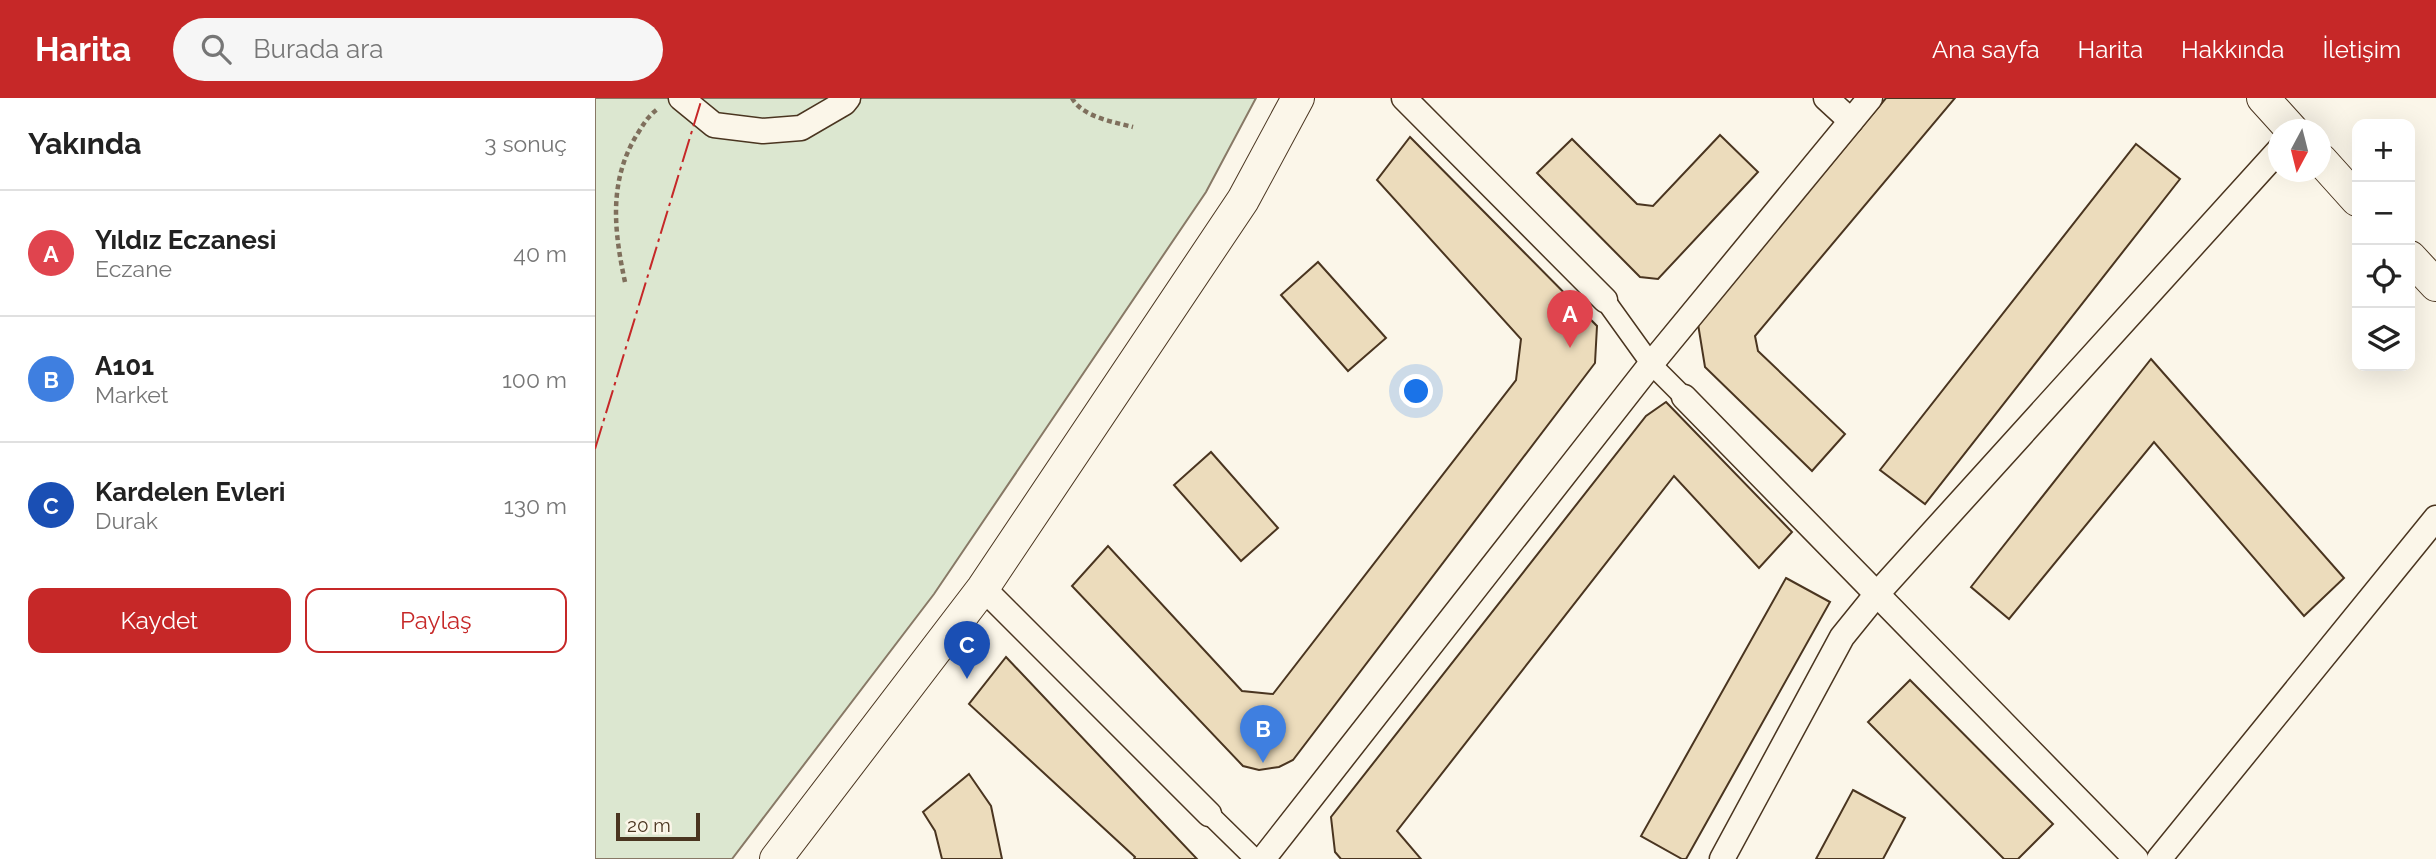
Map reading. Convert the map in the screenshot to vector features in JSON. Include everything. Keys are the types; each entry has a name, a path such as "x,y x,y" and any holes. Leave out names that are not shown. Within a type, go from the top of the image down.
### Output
{"street":[{"path":"673,101 714,125 762,131 801,128 845,103 848,98"},
{"path":"776,859 983,588 1243,200 1298,98"},
{"path":"1404,98 1605,300 1651,364 2136,859"},
{"path":"1826,98 1851,121"},
{"path":"1263,859 1651,364 1870,98"},
{"path":"2263,98 2282,119"},
{"path":"1721,859 1842,638 1876,595 2268,162"},
{"path":"2331,171 2352,194"},
{"path":"2415,262 2436,285"},
{"path":"2159,859 2436,519"},
{"path":"983,588 1255,859"}],"path":[{"path":"1072,98 1099,118 1133,127"},
{"path":"625,282 616,240 615,191 630,145 650,114 673,101"}],"green space":[{"path":"595,98 1256,98 1206,192 934,594 732,859 595,859"}],"building":[{"path":"1886,98 1955,98 1755,336 1758,351 1845,434 1812,471 1705,367 1698,324"},
{"path":"1720,135 1758,172 1658,279 1640,277 1537,173 1572,139 1637,204 1653,206"},
{"path":"1410,137 1597,326 1595,363 1293,760 1279,767 1259,770 1243,766 1072,586 1108,546 1242,691 1273,694 1516,380 1521,339 1377,180"},
{"path":"2136,144 2180,179 1925,504 1880,470"},
{"path":"1318,262 1386,338 1348,371 1281,295"},
{"path":"2151,359 2344,578 2304,616 2154,442 2009,619 1971,587"},
{"path":"1666,402 1792,532 1759,568 1674,476 1397,831 1421,859 1341,859 1335,852 1331,817 1646,416"},
{"path":"1211,452 1278,528 1241,561 1174,485"},
{"path":"1786,578 1830,602 1686,859 1682,859 1641,836"},
{"path":"1006,657 1197,859 1134,859 1135,857 969,704"},
{"path":"1910,680 2053,824 2018,859 2004,859 1868,722"},
{"path":"969,774 991,806 1002,859 942,859 935,831 923,812"},
{"path":"1853,790 1905,818 1883,859 1816,859"}],"power":[{"path":"595,449 702,98"}],"place":[{"name":"Yıldız Eczanesi","path":"1570,348"},
{"name":"Kardelen Evleri","path":"967,679"},
{"name":"A101","path":"1263,763"}]}
